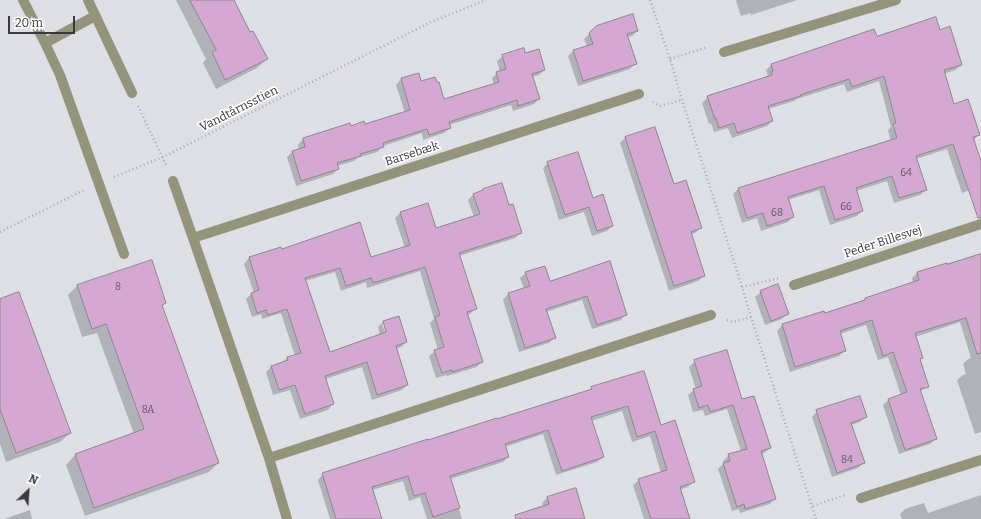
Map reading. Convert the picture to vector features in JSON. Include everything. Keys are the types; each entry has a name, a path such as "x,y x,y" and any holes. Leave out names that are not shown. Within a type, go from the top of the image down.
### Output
{"street":[{"path":"23,0 60,76 124,254"},
{"path":"90,0 95,16 132,93"},
{"path":"724,52 896,0"},
{"path":"45,43 95,16"},
{"name":"Barsebæk","path":"193,238 639,94"},
{"path":"173,181 269,458 287,519"},
{"name":"Peder Billesvej","path":"794,285 981,224"},
{"path":"269,458 711,315"},
{"path":"861,498 981,460"}],"path":[{"name":"Vandtårnsstien","path":"0,232 98,183 163,157 431,22 486,0"},
{"path":"650,0 816,519"},
{"path":"670,59 710,46 724,52"},
{"path":"132,93 173,181"},
{"path":"639,94 660,106 682,100"},
{"path":"742,287 781,278 794,285"},
{"path":"711,315 732,322 751,317"},
{"path":"812,506 854,493 861,498"}],"building":[{"path":"190,0 234,0 250,32 253,31 268,59 225,80 212,52 216,50"},
{"path":"633,14 638,31 627,34 637,64 583,81 573,50 593,44 589,33 596,26"},
{"path":"936,17 940,30 950,26 962,65 944,70 954,104 968,99 980,135 973,137 981,161 981,218 978,218 953,144 916,156 927,190 899,198 892,176 856,188 863,211 835,220 824,186 788,197 794,217 767,226 763,213 747,218 738,188 897,138 893,124 896,123 884,76 852,87 849,79 768,106 773,121 737,133 734,123 719,128 707,96 772,75 771,72 773,71 771,64 874,29 877,36"},
{"path":"524,48 525,53 539,49 545,70 532,74 540,99 518,106 517,100 449,122 451,128 429,135 427,129 383,143 384,147 337,163 339,169 301,181 292,151 305,147 303,138 350,123 351,126 364,121 365,124 410,110 401,78 419,73 421,81 435,77 437,82 439,82 444,99 499,82 496,72 506,69 502,55"},
{"path":"655,127 674,184 686,180 702,228 691,232 705,276 674,286 625,137"},
{"path":"578,152 593,198 603,194 613,226 597,231 589,207 565,215 547,162"},
{"path":"502,183 509,205 513,204 522,233 459,253 477,309 467,312 483,362 452,372 452,370 442,373 434,350 444,347 435,317 440,315 425,267 373,283 371,278 346,286 340,268 305,278 330,352 386,332 383,321 399,316 407,342 396,346 408,385 377,395 367,362 325,376 334,404 305,414 295,385 279,390 271,366 288,360 287,357 301,353 287,309 268,315 266,310 257,313 251,293 259,290 249,257 281,247 282,249 360,222 371,257 410,245 400,212 428,203 436,228 480,214 473,194"},
{"path":"981,254 981,353 977,354 966,318 915,333 923,358 920,359 929,387 920,389 937,439 905,450 888,399 907,392 893,352 883,356 872,320 840,331 846,351 795,367 782,324 824,311 825,313 865,300 865,298 919,280 917,272"},
{"path":"152,260 166,303 162,305 219,463 94,508 75,454 144,429 106,324 92,329 77,285"},
{"path":"610,261 627,315 597,325 587,296 546,309 556,338 525,348 508,293 530,286 525,272 545,266 550,281"},
{"path":"778,284 789,314 771,321 760,291"},
{"path":"19,292 71,433 16,453 0,409 0,299"},
{"path":"727,350 742,399 754,396 771,448 761,451 776,499 745,509 744,504 737,507 723,463 730,461 728,454 747,449 733,405 710,412 708,405 699,408 693,389 702,386 694,360"},
{"path":"644,371 661,425 675,420 695,482 680,487 690,519 651,519 638,479 667,470 655,431 637,437 628,406 591,417 604,457 562,471 548,430 505,444 509,457 450,476 460,508 433,517 425,493 414,496 408,476 372,487 382,519 336,519 322,473 592,389 591,387"},
{"path":"860,396 867,417 851,423 865,463 837,473 816,410"},
{"path":"576,488 585,519 516,519 515,515 549,504 547,497"}]}
